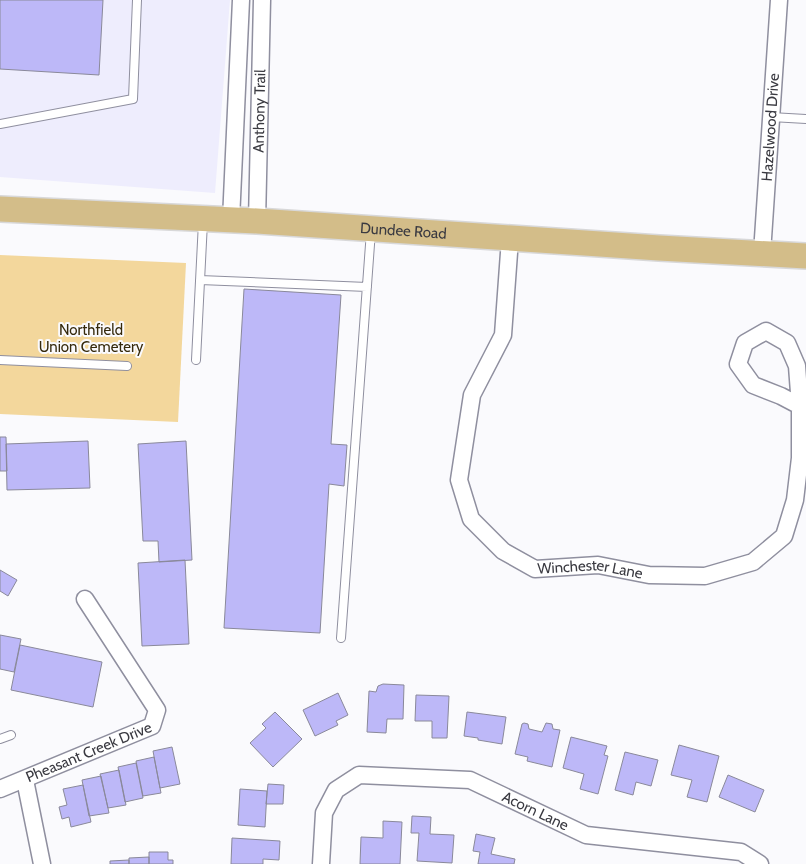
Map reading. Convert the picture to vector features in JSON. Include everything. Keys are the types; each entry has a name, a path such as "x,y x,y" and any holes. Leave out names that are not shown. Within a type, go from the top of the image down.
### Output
{"main road":[{"name":"Dundee Road","path":"0,209 257,221 510,239 806,256"}],"street":[{"name":"Anthony Trail","path":"231,220 241,0"},
{"name":"Anthony Trail","path":"257,221 262,0"},
{"name":"Hazelwood Drive","path":"762,253 779,0"},
{"name":"Winchester Lane","path":"510,239 503,335 472,394 459,480 471,519 503,550 535,569 598,565 649,575 705,576 753,562 784,536 795,500 800,458 800,406 797,366 787,343 766,331 745,343 738,364 753,385 800,406"},
{"name":"Pheasant Creek Drive","path":"0,789 26,780 152,726 156,710 85,598"},
{"name":"Acorn Lane","path":"321,864 324,814 336,790 359,775 470,780 586,835 741,852 760,864"},
{"path":"26,780 42,864"}],"lane":[{"path":"0,124 134,99 137,0"},
{"path":"771,117 806,119"},
{"path":"196,360 203,218"},
{"path":"341,638 371,229"},
{"path":"200,280 367,287"},
{"path":"0,360 127,366"},
{"path":"0,739 12,735"}],"shaded area":[{"path":"0,0 230,0 215,193 0,177"}],"green space":[{"name":"Northfield Union Cemetery","path":"0,255 186,263 178,422 0,414"}],"building":[{"path":"0,0 103,0 99,75 0,69"},
{"path":"244,289 341,295 331,444 347,445 344,486 329,484 320,633 224,628"},
{"path":"0,437 6,437 7,471 0,471"},
{"path":"88,441 90,488 7,490 6,444"},
{"path":"186,441 192,560 159,562 158,541 143,541 138,444"},
{"path":"185,560 189,644 142,646 138,563"},
{"path":"0,570 17,580 8,596 0,591"},
{"path":"0,635 21,639 14,672 0,669"},
{"path":"20,645 102,662 93,707 11,690"},
{"path":"383,684 404,685 403,719 387,719 386,733 367,732 369,691 376,692 378,686"},
{"path":"338,693 348,715 336,721 338,725 315,736 303,710"},
{"path":"416,695 449,696 447,738 432,738 432,721 415,721"},
{"path":"275,712 302,739 273,767 250,743 266,728 262,724"},
{"path":"467,712 506,717 502,744 464,736"},
{"path":"546,723 552,724 553,729 560,730 552,767 527,761 528,757 515,754 522,724 528,724 529,729 542,732"},
{"path":"571,737 607,746 604,755 608,756 598,794 580,789 584,774 563,768"},
{"path":"679,745 719,756 707,802 687,797 692,780 671,775"},
{"path":"172,747 180,784 160,788 153,751"},
{"path":"625,752 658,760 651,786 636,782 633,795 615,790"},
{"path":"154,757 161,793 143,796 136,761"},
{"path":"136,763 143,798 125,802 118,767"},
{"path":"119,770 126,805 108,808 100,774"},
{"path":"728,775 764,790 755,812 719,797"},
{"path":"101,776 109,813 89,816 82,780"},
{"path":"268,784 284,785 283,804 266,804"},
{"path":"83,785 91,822 71,827 69,817 62,819 59,807 67,805 63,789"},
{"path":"240,789 267,791 265,827 238,825"},
{"path":"412,816 431,817 430,834 454,835 452,863 417,861 419,833 411,833"},
{"path":"383,821 402,822 400,864 360,864 361,837 383,838"},
{"path":"476,834 495,838 491,854 515,859 514,864 478,864 480,852 473,851"},
{"path":"232,838 280,841 279,860 263,859 263,864 231,864"},
{"path":"149,852 168,852 168,860 173,860 173,864 149,864"},
{"path":"149,857 149,864 129,864 129,858"},
{"path":"129,860 129,864 110,864 110,861"}]}
